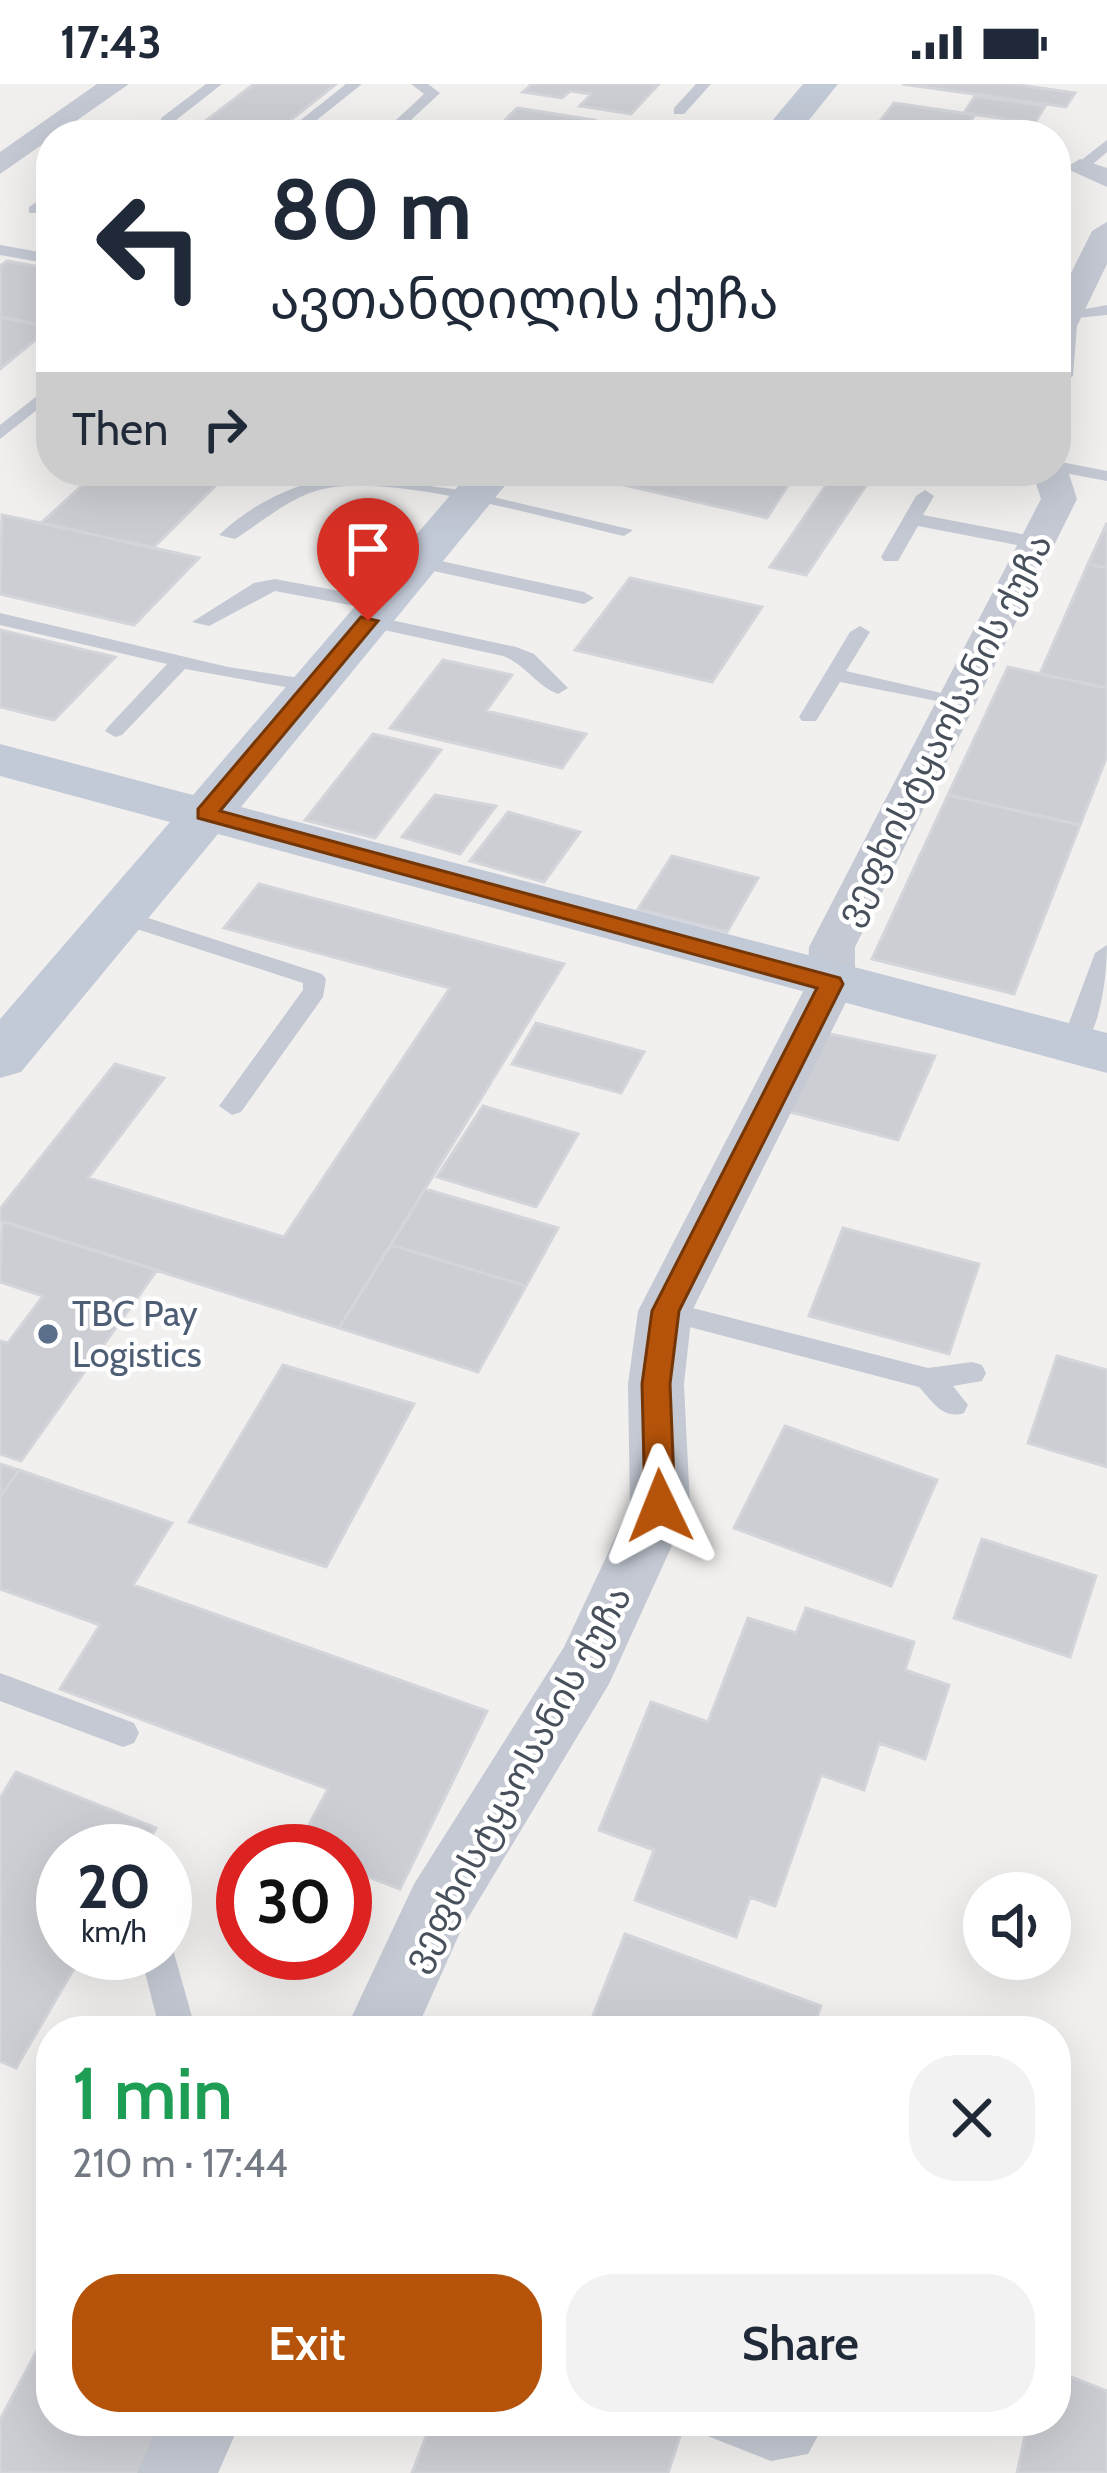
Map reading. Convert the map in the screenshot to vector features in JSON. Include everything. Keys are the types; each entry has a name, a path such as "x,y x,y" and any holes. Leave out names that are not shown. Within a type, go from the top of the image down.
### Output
{"main road":[{"path":"791,120 821,84"},
{"path":"0,1058 482,486"},
{"path":"0,760 1090,1049"}],"street":[{"path":"64,120 115,84"},
{"path":"8,153 36,137"},
{"path":"1071,304 1107,231"},
{"name":"ვეფხისტყაოსანის ქუჩა","path":"387,2016 438,1906 587,1665 660,1506 656,1384 665,1311 831,984 832,947 1059,499 1056,486"},
{"path":"177,2473 194,2436"}],"lane":[{"path":"167,120 215,84"},
{"path":"308,120 355,84"},
{"path":"403,120 433,93 418,84"},
{"path":"679,110 704,84"},
{"path":"1094,173 1107,144"},
{"path":"0,250 36,256"},
{"path":"1071,314 1107,310"},
{"path":"0,434 36,404"},
{"path":"1071,471 1107,476"},
{"path":"228,535 317,486"},
{"path":"486,486 624,530"},
{"path":"891,557 925,496"},
{"path":"913,519 1036,543"},
{"path":"418,562 584,598"},
{"path":"202,622 261,587 275,585 509,651 527,658 558,688"},
{"path":"0,619 181,662 313,686"},
{"path":"809,717 860,632"},
{"path":"115,731 181,662"},
{"path":"835,675 956,702"},
{"path":"120,916 314,980 315,991 232,1106"},
{"path":"1090,1049 1107,953"},
{"path":"665,1311 928,1379 972,1373"},
{"path":"928,1379 954,1405"},
{"path":"0,1687 123,1733"},
{"path":"165,1980 174,2016"},
{"path":"759,2436 772,2441 797,2436"}],"building":[{"path":"254,84 336,84 291,120 207,120"},
{"path":"532,84 659,84 631,114 580,106 591,94 570,91 562,98 523,92"},
{"path":"902,84 1012,84 1075,93 1066,107"},
{"path":"975,96 1045,106 1037,120 964,113"},
{"path":"894,103 975,115 972,120 881,120"},
{"path":"517,108 594,120 505,120"},
{"path":"7,261 36,266 36,324 0,317 0,266"},
{"path":"0,317 36,324 36,339 0,369"},
{"path":"82,486 215,486 153,548 41,523"},
{"path":"629,486 787,486 767,518"},
{"path":"826,486 866,486 806,575 770,567"},
{"path":"2,515 199,558 134,625 0,594"},
{"path":"1107,523 1107,568 1088,564"},
{"path":"1088,564 1107,568 1107,688 1040,674"},
{"path":"630,578 762,607 712,682 575,650"},
{"path":"0,630 115,657 54,720 0,707"},
{"path":"443,660 512,675 486,711 586,734 562,768 390,728"},
{"path":"1008,667 1107,688 1107,756 1080,825 948,795"},
{"path":"373,734 441,750 375,838 305,820"},
{"path":"435,795 496,806 460,854 402,837"},
{"path":"948,795 1080,825 1014,994 872,959"},
{"path":"508,812 580,832 544,882 470,861"},
{"path":"672,856 758,878 727,932 638,909"},
{"path":"259,884 564,964 339,1328 0,1221 0,1209 115,1064 164,1078 88,1178 284,1237 450,988 224,928"},
{"path":"536,1023 644,1052 621,1093 512,1064"},
{"path":"820,1032 935,1056 898,1140 775,1108"},
{"path":"483,1106 578,1134 536,1207 437,1177"},
{"path":"425,1189 558,1228 526,1286 391,1245"},
{"path":"2,1221 157,1270 21,1461 0,1454 0,1341 8,1343 43,1296 0,1282"},
{"path":"843,1228 979,1264 949,1354 809,1316"},
{"path":"391,1245 526,1286 478,1372 339,1328"},
{"path":"1057,1356 1107,1370 1107,1467 1028,1443"},
{"path":"283,1365 414,1404 326,1567 189,1522"},
{"path":"785,1426 937,1480 891,1586 734,1528"},
{"path":"0,1464 19,1470 0,1497"},
{"path":"19,1470 172,1523 133,1585 487,1711 400,1889 372,1878 372,1824 309,1824 328,1789 60,1689 100,1625 0,1589 0,1497"},
{"path":"982,1539 1096,1576 1070,1657 954,1618"},
{"path":"806,1608 914,1642 905,1670 949,1685 925,1759 879,1743 864,1790 821,1775 775,1906 750,1897 736,1937 635,1900 654,1850 599,1830 651,1702 708,1722 748,1618 796,1633"},
{"path":"16,1772 146,1824 36,1824 36,1980 67,1980 46,2016 36,2016 36,2034 16,2068 0,2061 0,1798"},
{"path":"625,1934 821,2006 817,2016 593,2016"},
{"path":"36,2352 36,2436 164,2436 146,2473 0,2473 0,2420"},
{"path":"1071,2377 1107,2391 1107,2473 1017,2473 1025,2436 1071,2436"},
{"path":"426,2436 680,2436 668,2473 412,2473"}],"place":[{"name":"TBC Pay Logistics","path":"48,1334"}],"route":[{"path":"368,621 206,814 831,984 665,1311 656,1384 660,1506"}]}
